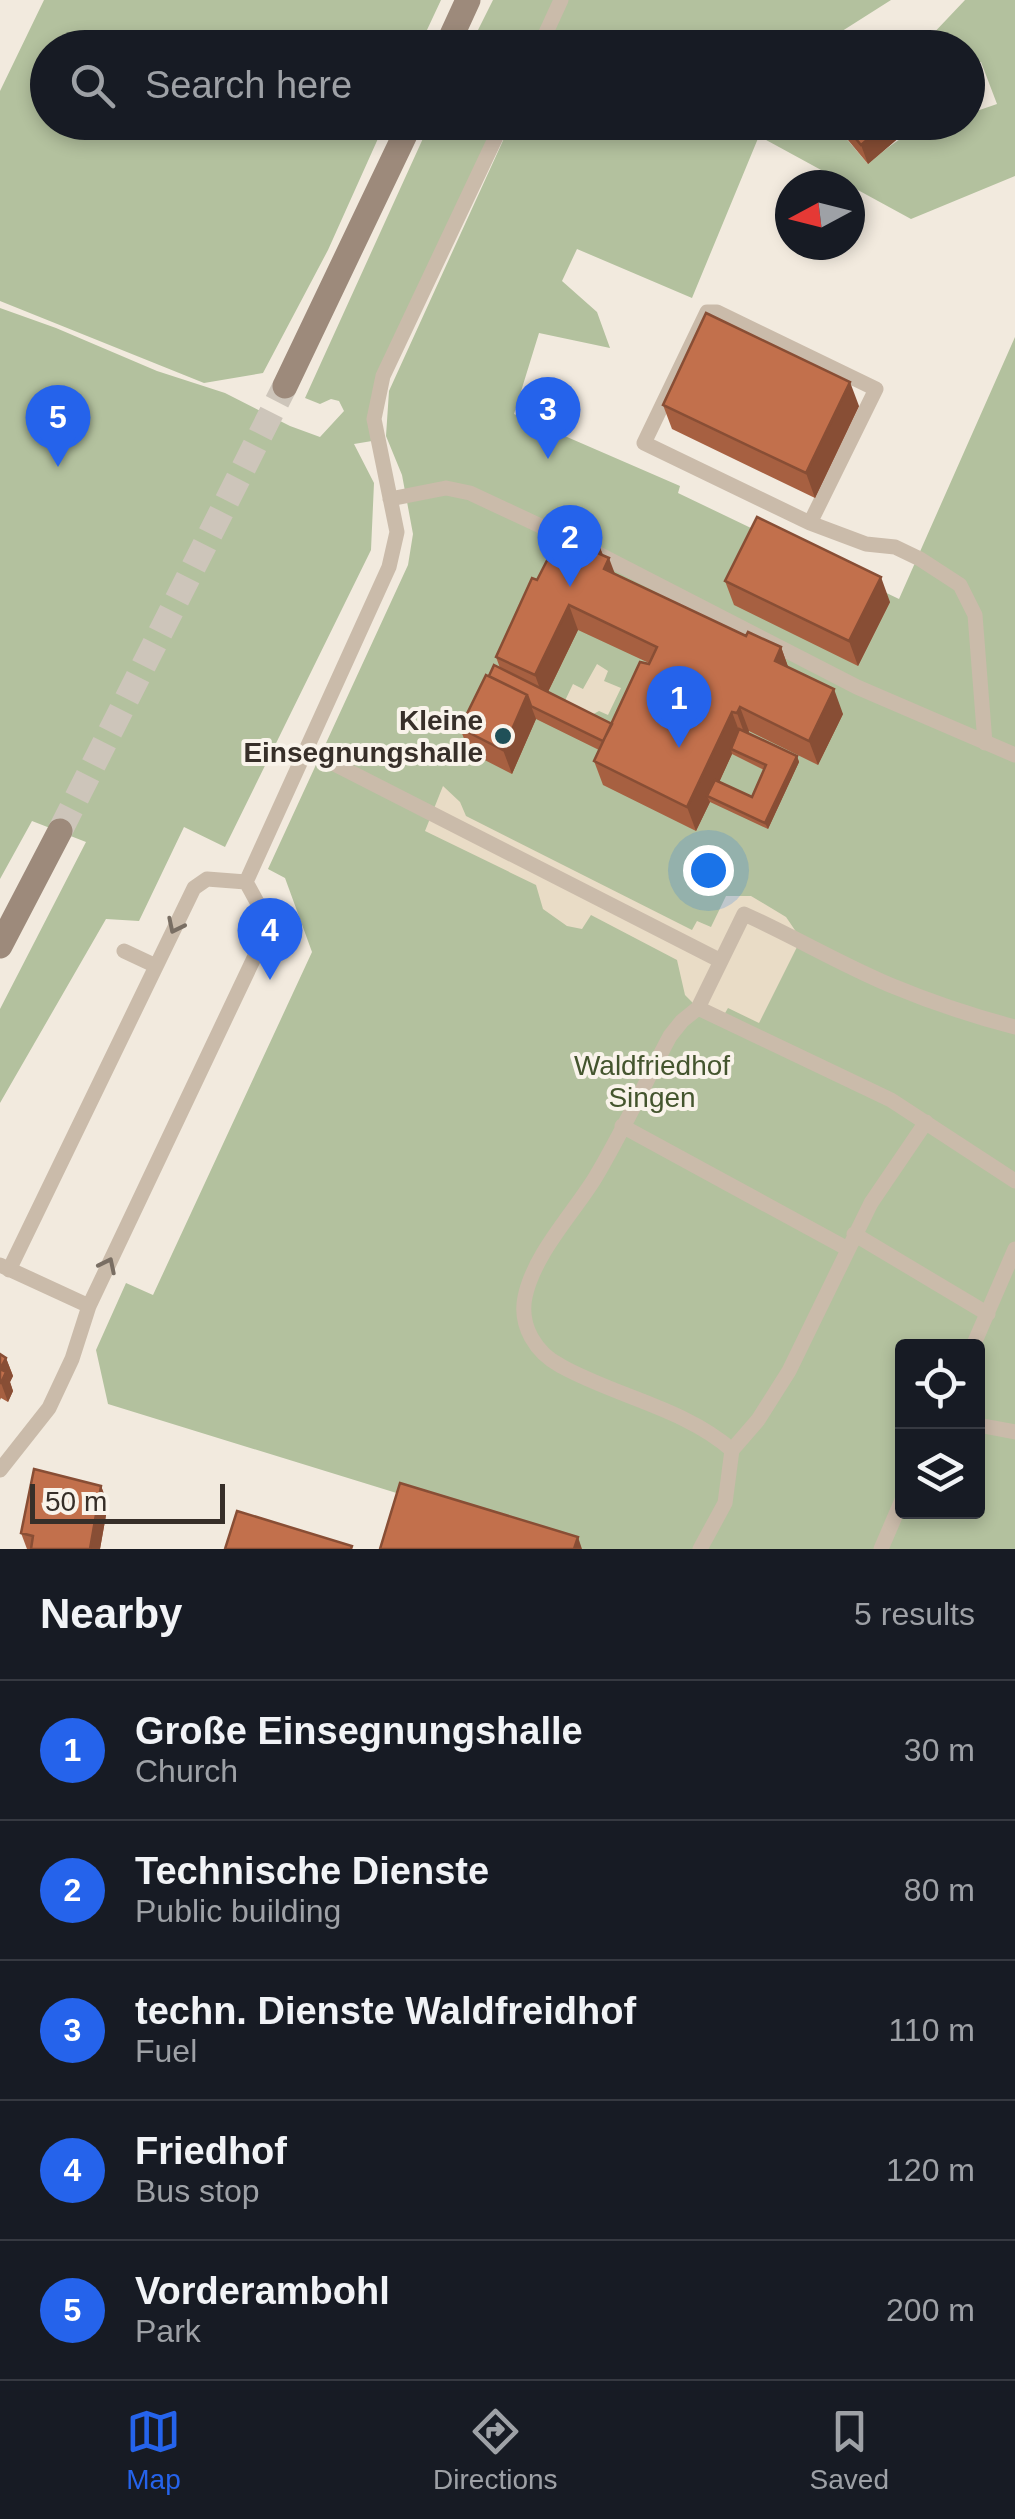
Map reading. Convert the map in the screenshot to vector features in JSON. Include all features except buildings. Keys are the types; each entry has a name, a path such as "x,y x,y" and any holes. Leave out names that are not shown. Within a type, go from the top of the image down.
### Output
{"main road":[{"path":"454,30 468,0"},
{"path":"285,386 402,140"},
{"path":"0,946 60,831"}],"lane":[{"path":"547,30 561,0"},
{"path":"246,882 389,566 398,532 374,419 383,376 494,140"},
{"path":"810,524 876,389 717,312 707,312 644,443 810,524 866,544 895,547 920,558 960,586 975,615 985,743"},
{"path":"390,499 446,488 470,493 580,544 857,687 1015,756"},
{"path":"307,750 721,961"},
{"path":"89,1306 4,1267 194,888 207,879 246,882"},
{"path":"0,1470 50,1408 72,1359 89,1306 255,956 264,912 246,882"},
{"path":"732,1450 687,1418 616,1393 557,1364 532,1343 525,1318 525,1297 539,1263 596,1176 670,1036 698,1008 744,914 887,984 963,1014 1015,1027"},
{"path":"124,952 156,966"},
{"path":"698,1008 890,1100 1015,1182"},
{"path":"700,1549 725,1504 732,1450 758,1420 789,1371 850,1241 926,1122"},
{"path":"622,1126 988,1314"},
{"path":"976,1339 1015,1248"},
{"path":"985,1426 1015,1432"},
{"path":"881,1549 895,1516"}],"green space":[{"path":"44,0 441,0 427,30 30,30 30,140 377,140 328,250 263,373 204,383 0,301 0,91"},
{"path":"493,0 561,0 547,30 478,30"},
{"path":"568,0 891,0 844,30 554,30"},
{"name":"Waldfriedhof Singen","path":"965,0 1015,0 1015,176 911,219 865,194 865,170 821,170 766,140 848,140 868,164 900,140 985,140 985,108 997,104 985,72 985,30 937,30"},
{"path":"422,140 495,140 383,376 378,440 354,444 374,483 371,550 225,847 184,827 139,921 106,919 0,1103 0,1009 86,842 32,821 0,879 0,308 157,371 225,393 320,437 344,411 339,401 331,399 320,404 305,398"},
{"name":"Waldfriedhof Singen","path":"503,140 757,140 692,298 577,249 562,281 597,312 610,348 539,333 514,414 680,486 678,493 899,599 1015,337 1015,1549 578,1549 108,1404 96,1350 126,1283 153,1295 312,952 285,878 268,869 408,565 413,534 402,475 386,436 389,391"}],"shaded area":[{"path":"597,664 608,671 604,681 621,688 608,715 599,711 588,717 561,709 573,684 583,689"},
{"path":"443,786 460,802 466,816 692,930 697,921 711,927 726,896 751,896 786,917 801,939 759,1023 728,1008 721,1020 698,1008 685,995 677,960 591,915 582,929 567,926 543,909 536,885 425,831"}],"tunnel":[{"path":"60,831 285,386"}],"place":[{"name":"techn. Dienste Waldfreidhof","path":"548,459"},
{"name":"Vorderambohl","path":"58,467"},
{"name":"Technische Dienste","path":"570,587"},
{"name":"Kleine Einsegnungshalle","path":"503,736"},
{"name":"Große Einsegnungshalle","path":"679,748"},
{"name":"Friedhof","path":"270,980"}]}
